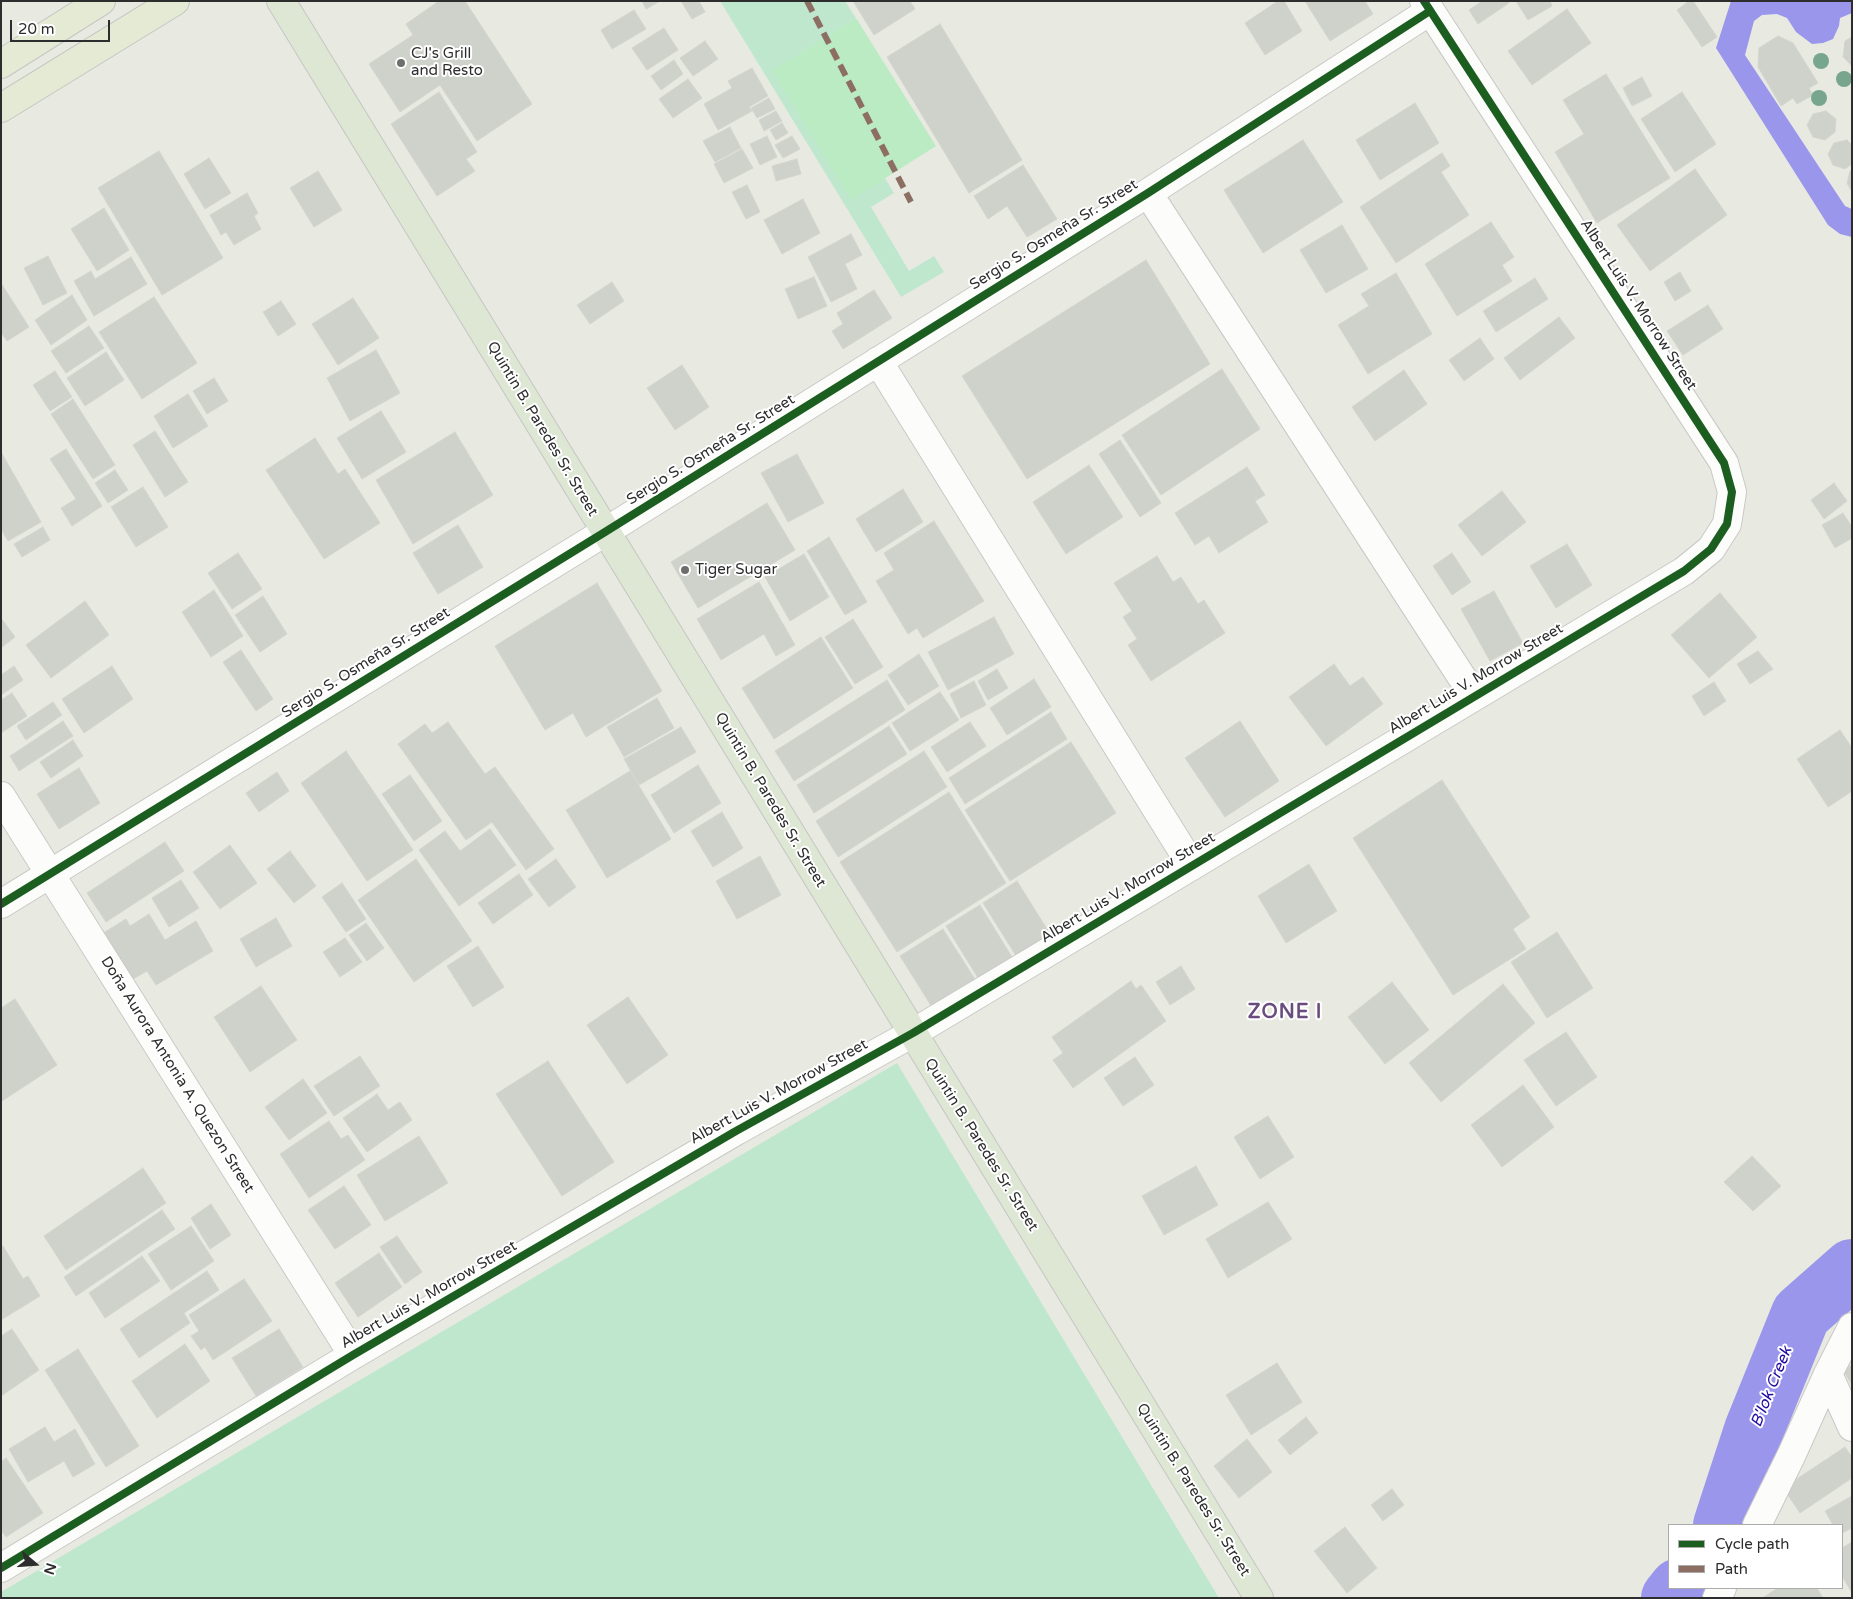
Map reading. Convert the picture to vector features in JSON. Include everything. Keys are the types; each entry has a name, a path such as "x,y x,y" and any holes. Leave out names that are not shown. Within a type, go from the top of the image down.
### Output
{"highway":[{"path":"1,64 101,1"},
{"path":"1,108 175,1"}],"main road":[{"name":"Quintin B. Paredes Sr. Street","path":"281,1 1259,1598"}],"street":[{"name":"Sergio S. Osmeña Sr. Street","path":"1,904 605,532 1148,193 1427,6"},
{"name":"Albert Luis V. Morrow Street","path":"1,1568 353,1355 736,1131 913,1034 1684,571 1711,549 1727,524 1732,492 1724,463 1427,6"},
{"path":"1148,193 1474,696"},
{"path":"878,361 1192,866"},
{"name":"Doña Aurora Antonia A. Quezon Street","path":"1,796 353,1355"},
{"path":"1757,1524 1852,1327"},
{"path":"1828,1374 1852,1427"}],"green space":[{"path":"720,1 845,1 856,18 773,71 851,199 885,178 894,193 871,207 909,271 934,256 944,272 901,297"},
{"path":"856,18 936,146 851,200 772,71"},
{"path":"897,1063 1219,1598 1,1598 1,1592"}],"shaded area":[{"path":"1731,1 1852,1 1852,13 1840,18 1839,26 1833,39 1823,43 1812,44 1796,32 1787,18 1777,14 1762,15 1754,21 1745,55 1845,206 1852,209 1852,237 1840,234 1828,225 1716,48"}],"building":[{"path":"439,1 465,1 532,104 477,141 440,85 400,112 369,64 413,35 406,24"},
{"path":"642,1 660,1 646,9"},
{"path":"681,1 699,1 705,12 692,19"},
{"path":"853,1 910,1 915,9 874,35"},
{"path":"1278,1 1284,1 1302,31 1265,55 1245,23"},
{"path":"1305,1 1365,1 1373,14 1330,41"},
{"path":"1482,1 1508,1 1509,3 1478,24 1469,10"},
{"path":"1516,1 1550,1 1552,6 1528,20"},
{"path":"1689,1 1693,1 1717,37 1702,47 1677,10"},
{"path":"1567,9 1591,43 1532,85 1508,51"},
{"path":"634,10 646,29 612,49 601,30"},
{"path":"940,24 1022,160 969,193 887,57"},
{"path":"664,28 678,50 647,70 632,48"},
{"path":"1778,36 1793,43 1818,83 1809,88 1813,95 1797,104 1793,98 1781,106 1758,67 1759,48"},
{"path":"1852,37 1852,66 1843,57 1845,41"},
{"path":"705,41 718,59 693,76 680,58"},
{"path":"674,60 683,74 661,90 651,76"},
{"path":"752,68 768,96 749,107 752,111 718,130 704,104 732,88 728,81"},
{"path":"1606,74 1670,178 1597,223 1555,152 1584,134 1563,100"},
{"path":"1642,77 1652,96 1632,106 1623,88"},
{"path":"688,79 702,98 673,118 659,99"},
{"path":"439,92 477,152 466,159 475,171 437,196 391,124"},
{"path":"1682,92 1716,144 1675,172 1641,119"},
{"path":"769,98 775,109 757,118 751,108"},
{"path":"1415,103 1439,143 1380,180 1356,140"},
{"path":"776,111 782,121 764,131 759,120"},
{"path":"1826,111 1836,119 1835,132 1825,140 1813,137 1807,125 1813,114"},
{"path":"782,123 788,133 776,140 770,130"},
{"path":"730,127 741,148 715,162 703,141"},
{"path":"767,136 777,157 760,165 750,144"},
{"path":"792,136 800,149 783,158 775,145"},
{"path":"1303,140 1343,202 1263,253 1224,190"},
{"path":"1847,140 1852,145 1852,164 1845,169 1833,165 1828,154 1834,143"},
{"path":"742,149 753,168 724,183 714,164"},
{"path":"159,151 223,258 162,295 98,188"},
{"path":"1442,153 1450,166 1441,172 1469,215 1396,263 1360,207"},
{"path":"209,158 231,193 205,209 184,174"},
{"path":"797,159 801,174 776,181 772,166"},
{"path":"1023,165 1057,219 1027,237 1007,206 988,219 974,196"},
{"path":"1695,169 1727,215 1650,271 1617,225"},
{"path":"318,171 342,210 314,227 290,188"},
{"path":"1850,171 1852,171 1852,192 1847,183"},
{"path":"747,185 760,212 746,219 732,192"},
{"path":"247,193 258,213 254,216 261,229 234,245 226,232 221,235 210,215"},
{"path":"803,199 820,233 782,254 764,220"},
{"path":"104,208 129,250 97,271 71,229"},
{"path":"1491,222 1514,257 1502,265 1512,281 1457,316 1425,264"},
{"path":"1342,225 1368,269 1326,293 1300,250"},
{"path":"851,234 862,255 845,264 857,289 831,302 808,257"},
{"path":"48,256 67,293 43,305 24,268"},
{"path":"131,257 147,284 94,316 74,281 91,271 95,279"},
{"path":"1146,260 1210,364 1027,479 962,376"},
{"path":"1680,272 1691,291 1675,301 1664,282"},
{"path":"1396,273 1432,334 1368,374 1338,325 1369,306 1361,294"},
{"path":"814,277 827,306 798,319 785,289"},
{"path":"1535,278 1548,299 1496,332 1483,311"},
{"path":"612,282 624,301 590,324 577,305"},
{"path":"1,283 29,327 7,341 1,332"},
{"path":"874,290 892,318 843,349 832,331 843,324 837,313"},
{"path":"72,295 87,320 51,345 35,320"},
{"path":"154,297 197,363 142,399 99,332"},
{"path":"353,298 379,338 338,365 312,324"},
{"path":"281,301 296,324 278,336 263,312"},
{"path":"1708,305 1723,329 1683,355 1667,331"},
{"path":"1559,317 1575,338 1520,380 1504,358"},
{"path":"89,326 104,348 66,373 51,351"},
{"path":"1480,338 1494,359 1464,381 1449,360"},
{"path":"376,350 400,393 350,421 327,378"},
{"path":"106,352 124,380 85,406 67,378"},
{"path":"682,365 709,407 675,430 647,388"},
{"path":"1222,369 1260,429 1161,495 1122,435"},
{"path":"1404,370 1427,404 1375,441 1352,407"},
{"path":"55,371 72,397 50,411 33,385"},
{"path":"214,378 228,401 207,414 193,391"},
{"path":"188,394 208,426 173,448 154,416"},
{"path":"73,399 115,465 93,479 51,414"},
{"path":"381,411 406,452 362,479 337,438"},
{"path":"155,431 188,482 165,497 133,445"},
{"path":"455,432 493,495 413,544 376,480"},
{"path":"315,438 338,474 345,469 380,523 324,559 266,470"},
{"path":"1120,440 1161,503 1140,517 1099,454"},
{"path":"66,449 102,506 72,526 61,508 76,499 50,459"},
{"path":"1,452 41,522 8,541 1,529"},
{"path":"797,454 824,503 788,522 761,473"},
{"path":"1089,465 1123,517 1066,554 1033,502"},
{"path":"1247,467 1265,495 1255,501 1268,522 1219,553 1209,536 1195,545 1175,513"},
{"path":"115,470 128,490 108,503 95,483"},
{"path":"1834,483 1847,501 1824,519 1811,500"},
{"path":"143,487 168,527 136,547 111,507"},
{"path":"903,489 923,522 876,552 856,519"},
{"path":"1502,491 1526,522 1482,556 1458,525"},
{"path":"767,503 795,550 698,608 671,562"},
{"path":"1843,513 1852,527 1852,538 1835,548 1822,525"},
{"path":"934,521 984,601 923,638 917,628 908,634 876,581 894,570 884,553"},
{"path":"458,525 483,567 438,594 413,553"},
{"path":"43,527 50,540 22,557 14,544"},
{"path":"829,537 867,602 845,615 807,551"},
{"path":"1567,544 1592,585 1556,608 1530,566"},
{"path":"238,553 262,589 232,609 208,573"},
{"path":"1452,553 1471,582 1452,595 1433,566"},
{"path":"804,554 829,597 790,621 765,577"},
{"path":"1157,556 1173,582 1181,577 1198,604 1204,600 1225,633 1151,681 1128,645 1137,639 1123,617 1132,611 1114,583"},
{"path":"759,582 795,645 776,656 764,634 721,660 697,619"},
{"path":"597,583 662,691 586,737 573,713 545,730 495,646"},
{"path":"214,590 243,636 211,657 182,612"},
{"path":"1494,591 1523,643 1490,661 1461,609"},
{"path":"1720,593 1757,637 1709,678 1671,635"},
{"path":"263,596 287,634 260,652 235,615"},
{"path":"85,601 109,635 51,678 26,645"},
{"path":"994,617 1014,654 948,690 928,652"},
{"path":"1,618 15,637 1,648"},
{"path":"853,619 883,667 855,684 825,637"},
{"path":"821,637 853,688 774,739 742,688"},
{"path":"241,650 273,699 256,711 223,662"},
{"path":"1758,651 1773,669 1750,684 1737,664"},
{"path":"919,654 939,686 908,705 888,675"},
{"path":"1334,664 1350,686 1363,677 1383,704 1326,746 1289,697"},
{"path":"14,666 23,680 1,695 1,675"},
{"path":"112,666 133,699 84,733 62,699"},
{"path":"997,669 1008,688 988,700 978,681"},
{"path":"1034,679 1051,707 1007,735 990,708"},
{"path":"887,680 905,710 794,781 775,751"},
{"path":"974,681 986,705 961,718 950,694"},
{"path":"1714,682 1726,701 1704,716 1692,696"},
{"path":"940,692 959,720 910,751 892,723"},
{"path":"12,693 27,716 1,733 1,700"},
{"path":"657,698 674,728 624,757 607,727"},
{"path":"53,702 62,715 26,740 17,726"},
{"path":"1051,712 1067,739 965,804 949,778"},
{"path":"63,721 73,736 19,771 10,756"},
{"path":"1240,721 1279,781 1225,817 1185,758"},
{"path":"448,722 485,774 495,767 554,849 526,870 492,822 466,840 398,744 425,724 432,733"},
{"path":"970,722 986,746 947,772 931,747"},
{"path":"889,726 907,754 814,813 797,785"},
{"path":"681,727 696,752 639,785 624,759"},
{"path":"1840,730 1852,748 1852,791 1828,807 1797,759"},
{"path":"73,740 83,756 51,778 40,762"},
{"path":"1071,742 1116,813 1010,881 965,810"},
{"path":"346,751 413,850 367,881 301,783"},
{"path":"924,751 947,787 838,857 816,821"},
{"path":"698,765 721,803 674,833 651,795"},
{"path":"79,768 100,803 59,829 37,794"},
{"path":"630,771 671,839 607,878 566,810"},
{"path":"277,772 289,791 259,812 246,793"},
{"path":"410,775 442,821 414,841 382,794"},
{"path":"1442,780 1530,917 1513,929 1526,949 1453,995 1353,838"},
{"path":"949,792 1006,883 897,952 840,862"},
{"path":"722,812 743,848 713,867 691,831"},
{"path":"490,829 516,865 459,906 419,850 445,831 460,851"},
{"path":"165,842 184,871 106,922 87,893"},
{"path":"230,845 257,883 220,909 193,872"},
{"path":"290,851 316,886 294,903 267,869"},
{"path":"760,856 781,895 737,919 716,881"},
{"path":"416,859 472,941 414,982 358,900"},
{"path":"556,859 576,887 549,907 528,879"},
{"path":"1309,864 1337,911 1286,943 1258,896"},
{"path":"519,874 533,895 493,924 478,903"},
{"path":"181,880 199,908 169,927 152,898"},
{"path":"1017,881 1052,937 1018,959 983,903"},
{"path":"342,883 366,919 346,932 322,897"},
{"path":"980,905 1015,962 981,983 946,926"},
{"path":"149,914 165,940 196,921 213,951 156,985 147,971 128,982 100,935 126,919 130,926"},
{"path":"276,918 292,946 256,967 240,939"},
{"path":"366,923 384,948 367,961 349,935"},
{"path":"943,929 978,984 935,1012 900,956"},
{"path":"1557,932 1593,988 1547,1018 1511,962"},
{"path":"345,938 362,962 340,977 323,952"},
{"path":"478,946 504,987 473,1007 447,966"},
{"path":"1181,966 1195,989 1170,1005 1156,982"},
{"path":"1131,981 1136,989 1141,985 1166,1021 1073,1088 1053,1060 1063,1053 1052,1037"},
{"path":"1392,982 1429,1030 1385,1064 1348,1017"},
{"path":"1503,984 1535,1023 1441,1102 1409,1063"},
{"path":"261,986 297,1040 250,1072 214,1017"},
{"path":"628,997 668,1055 627,1084 587,1025"},
{"path":"15,999 57,1065 2,1101 1,1008"},
{"path":"1566,1032 1597,1077 1556,1106 1524,1060"},
{"path":"360,1056 380,1086 334,1116 314,1086"},
{"path":"1135,1057 1154,1085 1123,1106 1104,1078"},
{"path":"548,1061 614,1162 562,1196 496,1094"},
{"path":"303,1079 327,1113 289,1140 265,1107"},
{"path":"1523,1085 1554,1127 1502,1167 1471,1125"},
{"path":"377,1094 388,1110 400,1102 412,1120 367,1152 343,1118"},
{"path":"1268,1116 1294,1157 1260,1179 1234,1137"},
{"path":"329,1121 341,1139 348,1135 365,1160 309,1198 280,1154"},
{"path":"419,1136 448,1183 385,1221 357,1175"},
{"path":"1752,1156 1781,1186 1753,1211 1724,1182"},
{"path":"1196,1166 1218,1205 1164,1235 1142,1196"},
{"path":"143,1168 166,1203 66,1270 44,1236"},
{"path":"344,1186 371,1225 335,1249 308,1210"},
{"path":"1268,1202 1292,1239 1228,1278 1206,1239"},
{"path":"211,1204 231,1235 210,1249 191,1218"},
{"path":"162,1210 175,1229 76,1296 64,1277"},
{"path":"191,1226 214,1261 171,1290 148,1254"},
{"path":"397,1236 422,1272 405,1284 380,1247"},
{"path":"3,1246 23,1279 28,1276 40,1296 1,1320 1,1247"},
{"path":"379,1253 402,1287 358,1317 335,1283"},
{"path":"142,1256 160,1281 105,1318 89,1293"},
{"path":"207,1271 219,1290 184,1313 190,1323 139,1358 120,1329"},
{"path":"244,1279 272,1321 213,1360 205,1347 201,1350 191,1336 199,1331 189,1315"},
{"path":"12,1329 39,1370 1,1396 1,1336"},
{"path":"279,1329 303,1367 256,1396 232,1358"},
{"path":"185,1344 210,1381 157,1418 132,1381"},
{"path":"78,1349 139,1446 106,1467 45,1370"},
{"path":"1277,1363 1302,1402 1251,1435 1226,1395"},
{"path":"1852,1365 1852,1385 1843,1370"},
{"path":"1306,1417 1318,1433 1290,1455 1278,1440"},
{"path":"45,1427 54,1442 75,1429 95,1464 73,1477 64,1461 28,1482 9,1449"},
{"path":"1247,1439 1272,1472 1239,1498 1214,1466"},
{"path":"1845,1447 1852,1457 1852,1478 1800,1513 1783,1488"},
{"path":"6,1458 43,1513 6,1537 1,1530 1,1462"},
{"path":"1392,1489 1404,1505 1383,1521 1371,1505"},
{"path":"1852,1496 1852,1528 1843,1532 1843,1524 1832,1524 1825,1511"},
{"path":"1345,1527 1377,1568 1347,1593 1314,1551"},
{"path":"1852,1542 1852,1593 1843,1578 1843,1547"},
{"path":"1776,1589 1818,1589 1823,1598 1765,1598"}],"waterway":[{"name":"B'lok Creek","path":"1723,1524 1754,1430 1801,1314 1852,1269"},
{"name":"B'lok Creek","path":"1671,1598 1678,1589"}],"marked path":[{"path":"807,1 911,202"}],"cycle path":[{"path":"1,1568 353,1355 736,1131 913,1033 1684,571 1711,549 1727,524 1732,492 1724,463 1424,1"},
{"path":"1,904 605,532 1148,193 1430,11"}],"place":[{"name":"CJ's Grill and Resto","path":"401,63"},
{"name":"Tiger Sugar","path":"685,570"}],"district":[{"name":"ZONE I","path":"1285,1013"}]}
